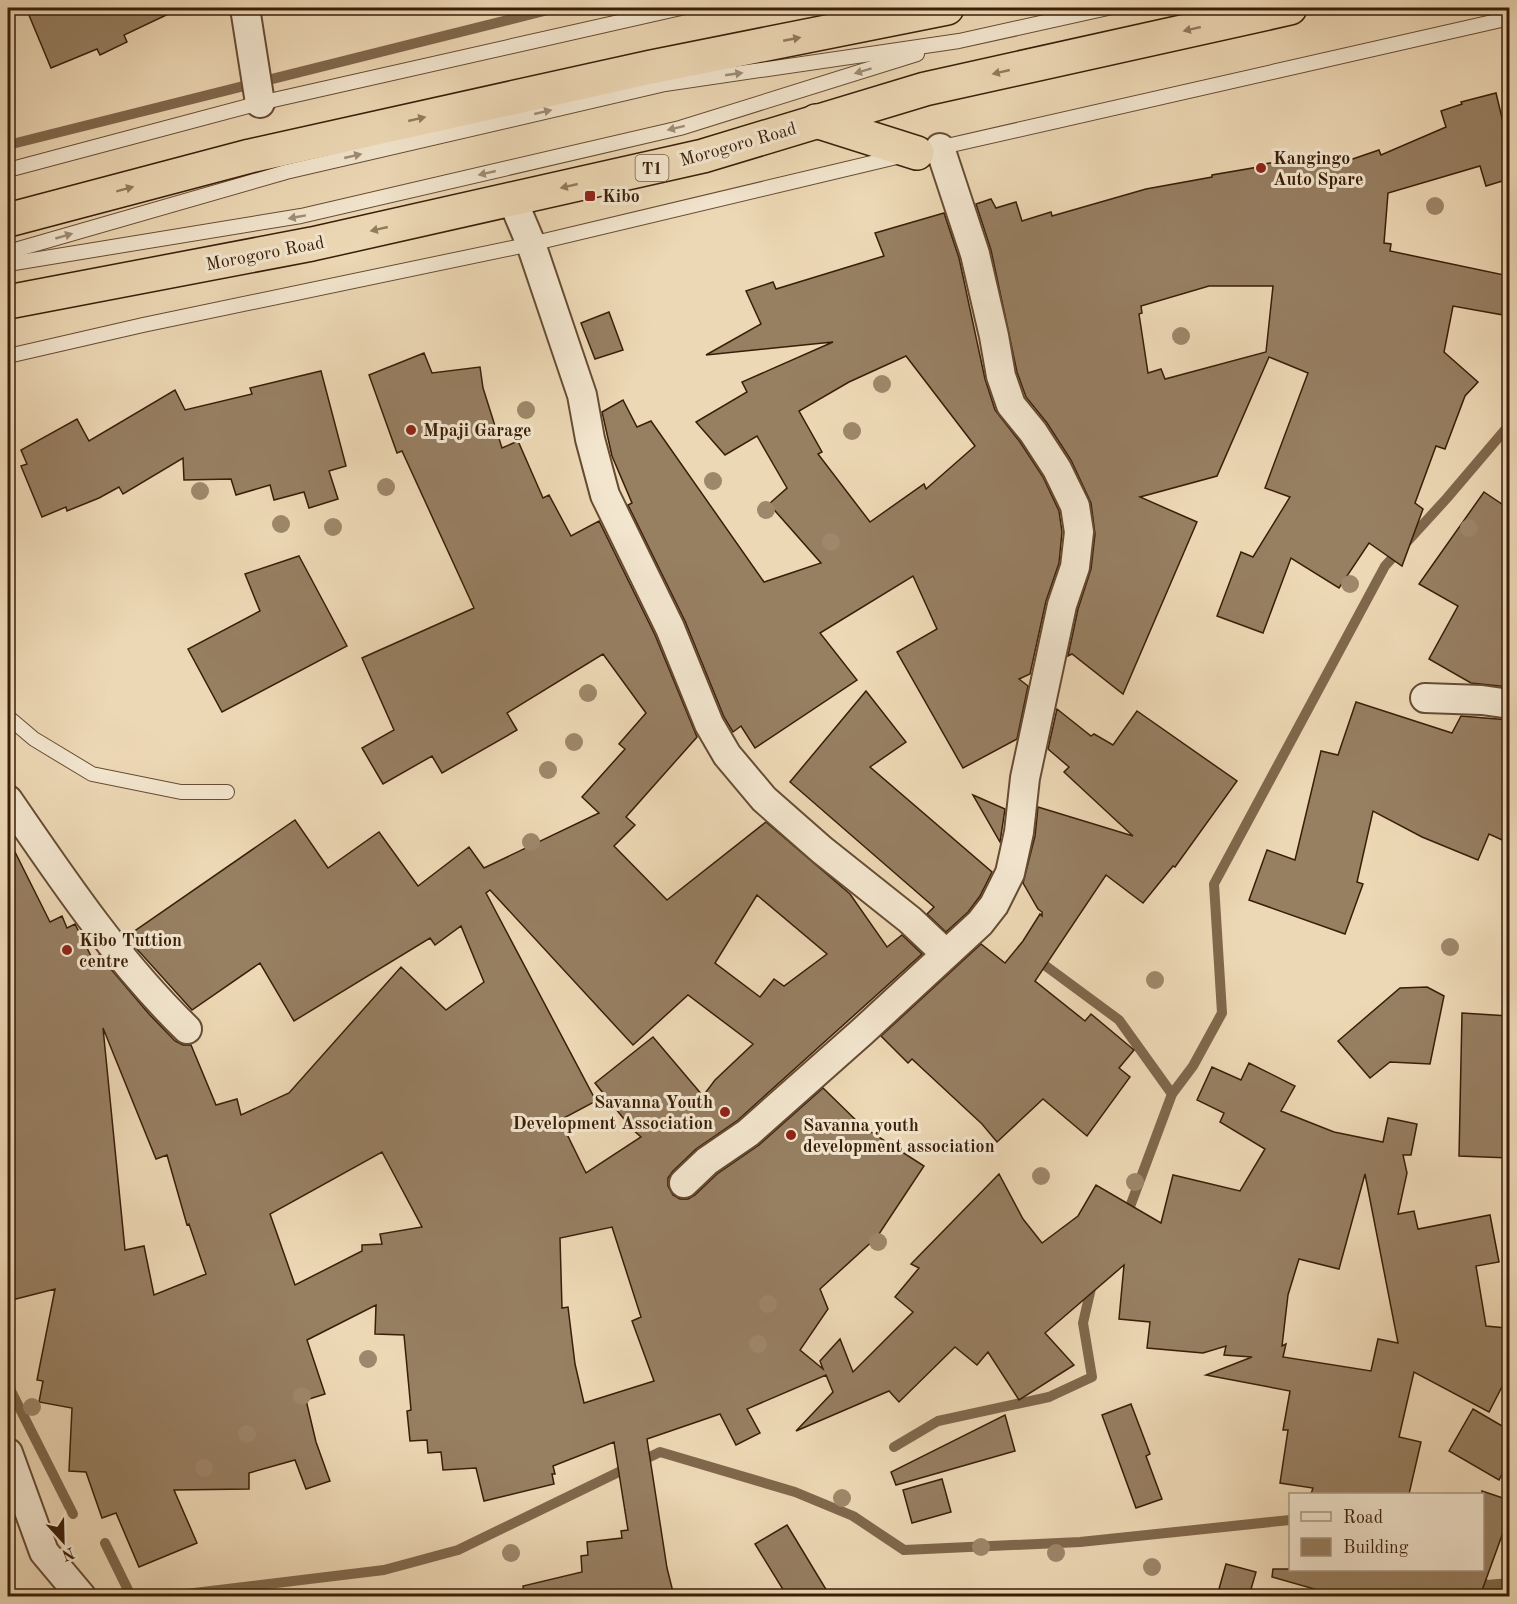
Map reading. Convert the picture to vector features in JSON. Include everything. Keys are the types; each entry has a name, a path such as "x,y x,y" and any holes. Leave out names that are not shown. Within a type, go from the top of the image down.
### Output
{"highway":[{"path":"8,220 250,156 651,67 947,8"},
{"name":"Morogoro Road","path":"8,302 312,244 703,156 925,89 1290,8"},
{"path":"816,122 929,150"}],"street":[{"path":"245,8 260,103"},
{"path":"684,1183 707,1161 756,1125 863,1031 980,923 994,905 1010,873 1019,832 1025,778 1062,605 1074,567 1079,532 1075,506 1057,469 1033,432 1011,405 1001,376 975,254 929,150"},
{"path":"512,199 531,244 582,395 590,439 605,495 661,609 709,724 727,755 764,799 822,850 910,920 945,953"},
{"path":"1425,698 1482,700 1509,704"},
{"path":"8,800 84,910 158,1001 187,1029"},
{"path":"8,1453 44,1552 81,1596"}],"lane":[{"path":"8,170 260,103 681,8"},
{"name":"Morogoro Road","path":"8,252 286,172 665,84 959,41 1108,8"},
{"path":"8,356 143,325 531,244 929,150 1509,18"},
{"name":"Morogoro Road","path":"8,264 301,216 680,128 959,41"},
{"path":"8,717 34,739 92,774 182,792 227,792"}],"building":[{"path":"26,8 181,8 124,35 127,42 100,55 97,49 51,68"},
{"path":"1496,93 1509,147 1509,179 1486,186 1480,166 1388,193 1384,243 1391,244 1390,251 1509,276 1509,316 1453,306 1444,352 1478,382 1465,396 1445,449 1436,446 1415,503 1423,509 1402,566 1369,543 1339,588 1291,558 1263,633 1217,616 1241,552 1253,557 1290,497 1265,488 1308,373 1269,357 1217,476 1140,497 1197,522 1123,694 1072,654 1068,656 1078,609 1091,569 1095,534 1091,503 1071,460 1047,423 1026,397 1017,372 991,250 976,204 991,199 996,208 1016,202 1022,221 1051,212 1052,216 1146,189 1264,166 1264,164 1303,158 1341,163 1379,150 1381,155 1446,127 1441,111 1462,104 1461,102","holes":["1209,286 1273,286 1266,352 1165,379 1161,369 1148,373 1139,314 1142,313 1141,306"]},
{"path":"944,213 959,258 985,379 995,410 1043,477 1059,511 1062,532 1059,563 1046,601 1030,674 1019,679 1028,686 1017,739 963,768 897,652 937,629 913,576 820,633 857,680 755,748 741,726 733,732 724,717 685,621 628,505 632,503 612,456 602,412 623,400 637,427 651,421 764,582 821,563 769,504 787,488 757,436 725,455 696,422 747,392 742,382 833,342 706,355 761,324 746,291 773,282 776,289 884,256 875,233","holes":["906,356 975,446 926,489 924,484 870,522 818,454 822,452 799,411 849,382"]},
{"path":"609,312 623,350 595,359 581,323"},
{"path":"424,353 432,373 480,367 483,388 502,448 518,441 543,498 549,495 571,536 599,521 655,635 697,737 626,817 635,825 614,846 667,900 766,822 850,894 887,947 902,935 922,954 738,1120 696,1149 668,1178 668,1186 673,1195 680,1199 688,1199 695,1195 717,1174 759,1145 823,1088 863,1127 924,1166 877,1237 820,1289 828,1309 800,1350 823,1369 820,1361 840,1339 853,1372 913,1312 895,1297 919,1268 911,1264 999,1174 1023,1219 1042,1243 1078,1216 1096,1185 1161,1223 1173,1175 1240,1191 1265,1149 1220,1122 1224,1113 1197,1100 1212,1067 1241,1080 1249,1063 1295,1086 1281,1111 1334,1132 1383,1142 1388,1118 1417,1124 1411,1155 1403,1155 1407,1173 1398,1214 1414,1211 1418,1229 1490,1215 1499,1262 1476,1266 1486,1326 1506,1328 1504,1341 1509,1342 1509,1373 1489,1412 1414,1372 1399,1437 1421,1442 1409,1493 1311,1493 1313,1488 1280,1483 1288,1430 1283,1430 1290,1391 1206,1375 1252,1357 1224,1355 1226,1346 1203,1353 1147,1348 1150,1322 1119,1319 1124,1265 1045,1333 1074,1365 1019,1400 988,1352 977,1365 955,1347 899,1402 889,1391 796,1431 833,1392 826,1375 747,1409 760,1433 736,1445 720,1414 647,1439 667,1568 674,1596 524,1596 523,1586 582,1572 581,1556 588,1555 587,1542 622,1538 621,1531 628,1530 614,1442 553,1466 554,1484 484,1501 476,1468 443,1470 441,1452 428,1453 427,1440 410,1441 407,1411 411,1410 404,1335 375,1334 376,1305 307,1340 325,1394 306,1400 316,1442 330,1481 306,1489 295,1460 249,1473 249,1489 174,1490 197,1543 139,1567 116,1513 102,1518 86,1472 69,1471 72,1408 39,1402 43,1381 37,1380 55,1289 8,1301 8,838 50,922 62,916 67,928 75,924 93,960 99,955 175,1041 183,1045 191,1045 216,1105 237,1099 241,1115 289,1093 401,967 446,1010 484,982 461,926 435,945 430,938 294,1021 260,963 192,1010 126,937 295,820 328,868 379,832 418,886 469,847 484,868 599,813 582,797 625,749 619,744 646,713 603,654 507,713 517,730 442,773 432,756 383,784 362,748 394,730 362,658 474,608 402,451 397,453 369,375","holes":["490,890 633,1045 688,995 753,1044 715,1080 703,1096 653,1037 595,1083 641,1137 586,1173 560,1120 596,1101 486,893","757,895 827,954 784,986 774,979 760,997 715,963","103,1028 156,1159 167,1155 187,1225 189,1224 206,1274 154,1295 144,1246 125,1250","382,1152 422,1227 380,1234 382,1244 362,1245 362,1251 295,1285 270,1214","1365,1174 1398,1343 1378,1339 1371,1371 1283,1357 1286,1344 1282,1346 1288,1295 1299,1259 1339,1269","612,1227 641,1317 632,1321 654,1381 584,1403 575,1364 568,1307 562,1308 560,1238"]},
{"path":"321,371 346,466 329,471 338,499 309,508 304,492 274,500 270,485 236,495 231,479 184,480 183,458 123,494 119,487 67,511 66,507 42,517 21,466 27,464 21,450 77,419 89,441 175,390 185,410 252,394 250,388"},
{"path":"1484,492 1509,509 1509,687 1471,683 1429,659 1458,606 1419,584"},
{"path":"299,556 347,646 222,712 188,649 260,611 245,574"},
{"path":"866,691 906,742 870,767 992,872 980,896 968,912 946,932 927,914 934,907 790,782"},
{"path":"1356,702 1452,733 1461,716 1509,720 1509,843 1489,834 1478,860 1422,837 1373,811 1357,882 1363,884 1345,934 1249,900 1267,850 1295,860 1321,751 1338,755"},
{"path":"1057,709 1091,736 1094,734 1113,745 1137,711 1237,781 1175,867 1173,866 1143,903 1106,875 1035,981 1085,1021 1091,1014 1134,1050 1119,1068 1130,1077 1087,1136 1043,1099 997,1142 982,1124 912,1059 908,1063 881,1036 981,944 1005,963 1023,941 1040,914 1042,916 1042,912 1023,883 1035,836 1038,807 1133,836 1064,772 1069,767 1048,749"},
{"path":"973,795 1005,809 1000,842"},
{"path":"1427,987 1444,996 1430,1064 1390,1062 1370,1078 1338,1041 1400,988"},
{"path":"1462,1013 1509,1016 1509,1158 1459,1156"},
{"path":"1131,1404 1150,1454 1146,1456 1162,1499 1136,1508 1102,1415"},
{"path":"1473,1409 1509,1430 1509,1461 1499,1480 1449,1451"},
{"path":"1005,1415 1015,1451 896,1485 891,1472"},
{"path":"942,1479 951,1512 912,1523 903,1490"},
{"path":"1482,1491 1509,1500 1509,1516 1480,1596 1339,1596 1272,1577 1273,1569 1289,1569 1289,1571 1484,1571 1484,1493"},
{"path":"787,1525 830,1596 787,1596 755,1544"},
{"path":"1226,1564 1256,1572 1249,1596 1217,1596"}],"waterway":[{"path":"8,145 556,8"},
{"path":"1124,1216 1131,1204 1172,1094 1193,1066 1222,1013 1214,884 1385,566 1510,424"},
{"path":"1035,958 1119,1020 1172,1094"},
{"path":"894,1447 938,1421 1049,1397 1092,1377 1083,1323 1092,1284"},
{"path":"8,1385 73,1514"},
{"path":"169,1596 384,1570 458,1550 660,1452 795,1492 853,1516 904,1550 1080,1542 1289,1520"},
{"path":"105,1543 131,1596"},
{"path":"1472,1579 1487,1585 1510,1583"}],"place":[{"name":"Kangingo Auto Spare","path":"1261,168"},
{"name":"Kibo","path":"590,196"},
{"name":"Mpaji Garage","path":"411,430"},
{"name":"Kibo Tuttion centre","path":"67,950"},
{"name":"Savanna Youth Development Association","path":"725,1112"},
{"name":"Savanna youth development association","path":"791,1135"}]}
